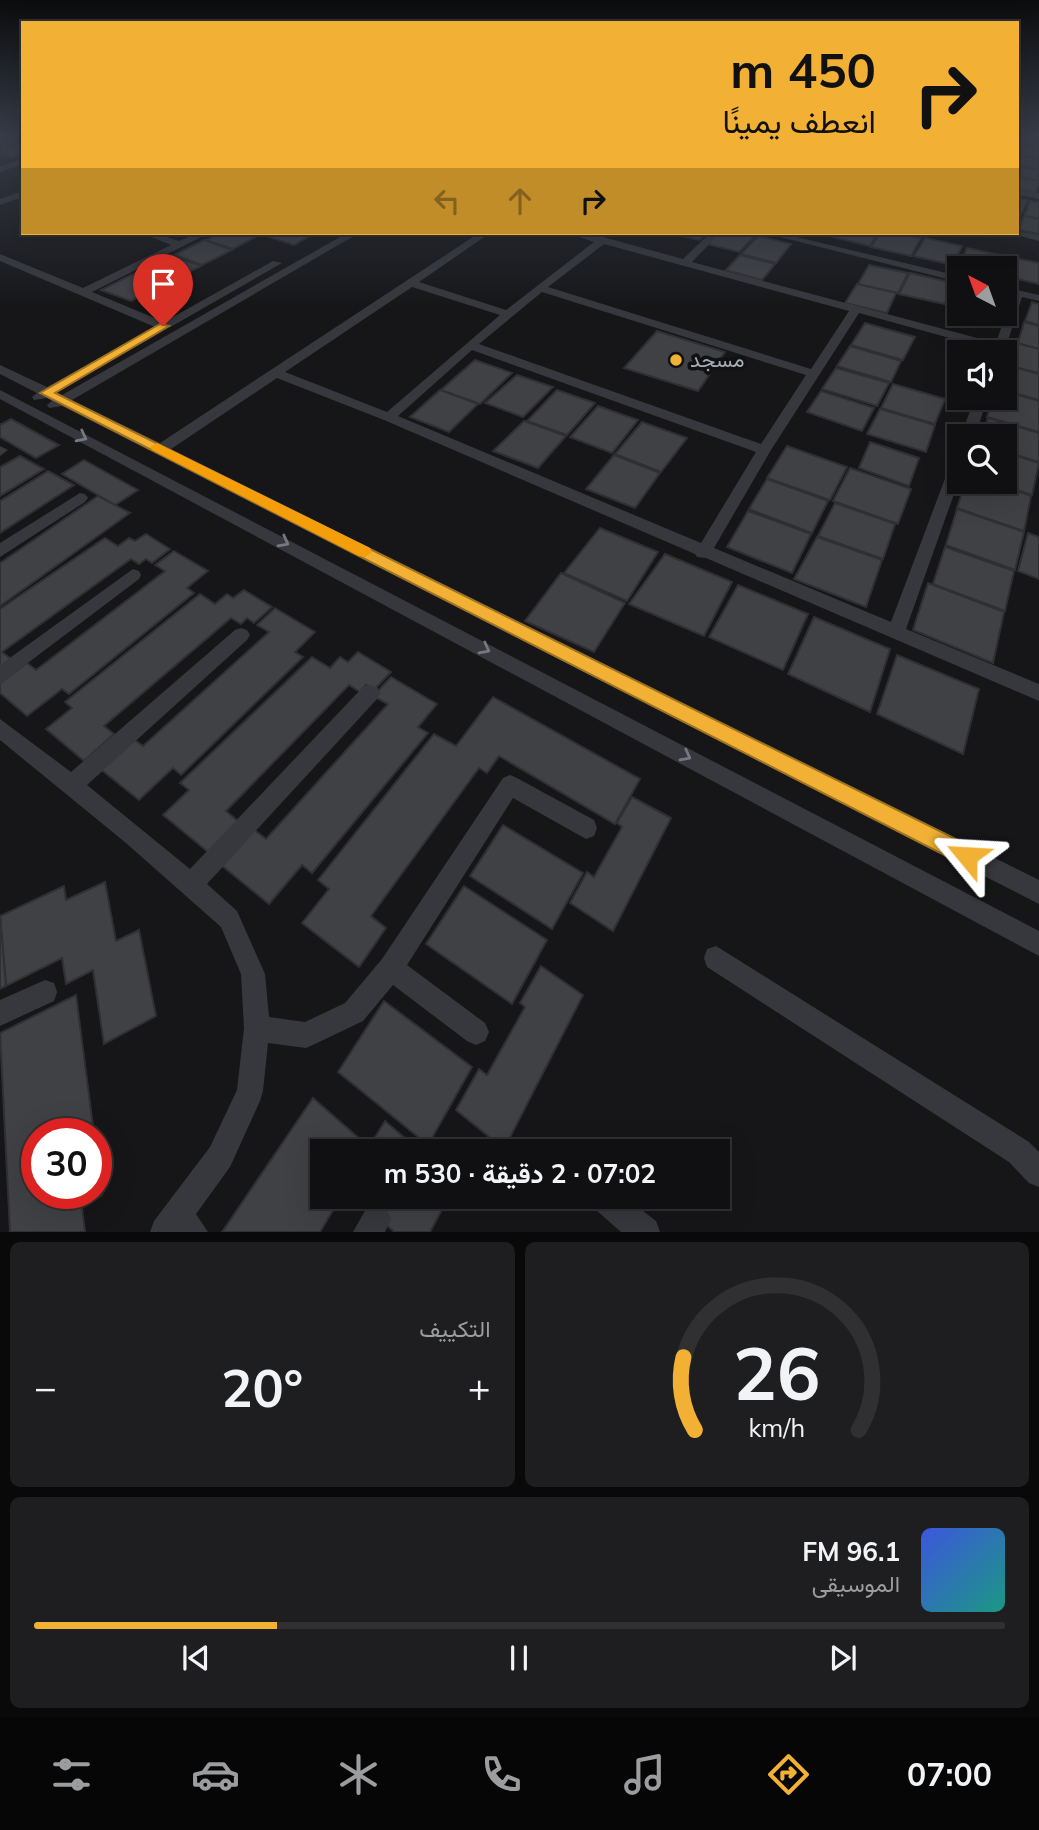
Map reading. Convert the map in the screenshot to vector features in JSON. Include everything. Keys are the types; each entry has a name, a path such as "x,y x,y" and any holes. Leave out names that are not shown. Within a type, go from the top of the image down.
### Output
{"street":[{"path":"1020,192 1039,196"},
{"path":"0,202 21,195"},
{"path":"1019,234 1039,238"},
{"path":"153,235 179,244"},
{"path":"86,291 199,235"},
{"path":"54,397 163,326 328,235"},
{"path":"30,410 350,235"},
{"path":"161,449 482,235"},
{"path":"582,235 963,340"},
{"path":"684,264 713,235"},
{"path":"777,235 947,276"},
{"path":"815,235 947,266"},
{"path":"388,417 470,345 603,240"},
{"path":"0,257 86,291 163,326"},
{"path":"411,282 508,314"},
{"path":"1017,283 1039,289"},
{"path":"540,288 815,374"},
{"path":"1002,340 1018,293 1039,298"},
{"path":"703,553 764,450 855,310"},
{"path":"470,345 764,450"},
{"path":"0,369 1039,892"},
{"path":"276,373 388,417 703,553 1039,693"},
{"path":"0,394 1039,944"},
{"path":"895,634 947,493"},
{"path":"0,551 80,498"},
{"path":"366,586 388,564"},
{"path":"0,676 133,575"},
{"path":"72,785 241,635"},
{"path":"191,885 370,693"},
{"path":"0,728 72,785 229,919 253,974 257,1028 250,1091 220,1157 178,1226"},
{"path":"257,1028 306,1035 354,1012 391,968 510,785 586,828"},
{"path":"716,958 1019,1152 1039,1173"},
{"path":"391,968 476,1032"},
{"path":"0,1013 45,992"},
{"path":"617,1209 645,1231"}],"building":[{"path":"1019,198 1028,200 1019,214"},
{"path":"1030,201 1039,202 1039,219 1024,216"},
{"path":"1024,216 1039,219 1039,234 1019,230"},
{"path":"217,235 259,235 233,249 206,240"},
{"path":"263,235 312,235 294,245"},
{"path":"678,235 705,235 699,240"},
{"path":"716,235 756,235 739,252 707,244"},
{"path":"834,235 877,235 870,246 833,237"},
{"path":"879,235 921,238 911,256 871,247"},
{"path":"758,236 791,244 776,263 741,254"},
{"path":"925,238 962,246 957,256 947,256 947,264 914,256"},
{"path":"204,240 232,250 202,265 174,255"},
{"path":"967,248 1005,256 964,256"},
{"path":"171,255 201,266 170,282 139,270"},
{"path":"740,255 775,264 762,280 726,270"},
{"path":"1017,258 1039,263 1039,284 1017,279"},
{"path":"869,265 908,273 898,293 858,284"},
{"path":"139,271 168,282 131,301 101,290"},
{"path":"910,273 947,282 945,304 899,294"},
{"path":"857,284 896,293 887,313 845,303"},
{"path":"1032,302 1039,304 1039,325 1025,321"},
{"path":"1024,322 1039,326 1039,349 1018,343"},
{"path":"865,323 915,337 903,360 851,345"},
{"name":"مسجد","path":"657,331 725,352 698,391 624,368"},
{"path":"1017,344 1039,349 1039,373 1017,368"},
{"path":"850,346 901,361 891,382 837,366"},
{"path":"475,360 512,373 480,404 441,390"},
{"path":"836,368 889,383 877,406 822,389"},
{"path":"1017,368 1039,374 1039,400 1017,394"},
{"path":"517,375 553,387 523,417 485,403"},
{"path":"893,384 945,399 935,424 881,408"},
{"path":"440,390 478,404 449,432 410,417"},
{"path":"557,390 595,403 567,435 527,421"},
{"path":"821,391 874,408 862,431 807,412"},
{"path":"1017,395 1039,401 1039,432 987,417 989,410 1017,410"},
{"path":"598,406 638,420 612,453 570,437"},
{"path":"880,409 935,425 926,452 867,434"},
{"path":"988,418 1008,424 986,424"},
{"path":"11,419 59,445 36,458 0,437 0,425"},
{"path":"524,421 566,436 538,468 493,451"},
{"path":"642,422 687,438 661,472 615,454"},
{"path":"1017,427 1039,433 1039,462 1017,455"},
{"path":"870,442 919,458 909,486 859,468"},
{"path":"787,446 847,467 830,500 767,478"},
{"path":"614,455 660,473 635,508 586,489"},
{"path":"20,456 44,469 0,496 0,467"},
{"path":"1017,456 1039,463 1032,495 1017,490"},
{"path":"84,460 138,490 115,505 62,474"},
{"path":"850,468 911,489 898,524 833,501"},
{"path":"48,471 74,485 0,533 0,501"},
{"path":"767,479 828,501 812,533 749,509"},
{"path":"1017,491 1031,496 1024,531 957,508 962,494 1017,494"},
{"path":"98,496 130,513 0,606 0,563"},
{"path":"835,503 895,524 883,559 818,536"},
{"path":"957,509 1024,532 1015,570 946,545"},
{"path":"748,511 811,534 792,573 727,547"},
{"path":"600,528 658,552 627,601 564,573"},
{"path":"1028,533 1039,537 1039,579 1018,571"},
{"path":"146,534 170,549 152,563 146,559 139,564 131,559 2,652 11,659 0,667 0,609 105,538 118,546 129,538 135,541"},
{"path":"817,537 882,560 866,607 794,579"},
{"path":"945,547 1014,571 1005,611 933,584"},
{"path":"174,551 208,571 187,588 194,593 69,694 62,689 27,716 0,693 0,683 27,663 36,670 165,571 155,565"},
{"path":"665,554 732,582 704,636 629,604"},
{"path":"561,573 625,603 594,652 525,621"},
{"path":"928,583 1004,612 993,663 913,630"},
{"path":"738,585 808,614 783,670 709,637"},
{"path":"244,590 272,607 254,623 247,618 241,624 231,618 104,726 114,734 84,761 46,729 72,708 65,702 200,594 215,604 227,594 233,598"},
{"path":"275,608 315,632 295,652 303,657 181,775 173,768 139,800 99,768 132,738 143,746 269,632 257,625"},
{"path":"814,617 890,649 870,712 788,674"},
{"path":"358,652 391,672 374,690 366,685 360,692 349,685 226,811 238,821 208,852 163,815 189,790 180,783 312,657 330,668 340,657 348,662"},
{"path":"897,655 979,689 963,754 877,714"},
{"path":"391,677 437,704 418,727 428,733 312,873 302,865 269,904 221,865 253,829 266,839 388,704 373,696"},
{"path":"493,697 640,779 615,824 499,756 487,773 479,768 371,916 386,928 359,967 302,923 329,889 318,880 434,734 456,746"},
{"path":"632,797 671,818 613,931 570,903 587,872 594,877 622,827 617,823"},
{"path":"503,825 583,873 552,929 470,876"},
{"path":"105,882 116,941 139,930 156,1016 104,1044 93,970 66,984 62,958 6,986 0,916 64,886 66,900"},
{"path":"464,886 547,940 512,1004 426,944"},
{"path":"0,916 6,986 0,989"},
{"path":"541,966 583,995 509,1139 492,1139 456,1110 479,1069 487,1075 525,1007 520,1003"},
{"path":"76,995 92,1118 21,1118 21,1209 82,1209 85,1232 10,1232 0,1033"},
{"path":"384,1001 472,1067 431,1139 421,1139 338,1072"},
{"path":"313,1098 360,1139 310,1139 310,1209 334,1209 320,1232 222,1232"},
{"path":"385,1121 406,1139 374,1139"},
{"path":"370,1209 442,1209 430,1232 394,1232"}],"slow traffic":[{"path":"157,447 365,552"}],"place":[{"name":"مسجد","path":"676,360"}],"route":[{"path":"163,326 46,393 967,856"}]}
